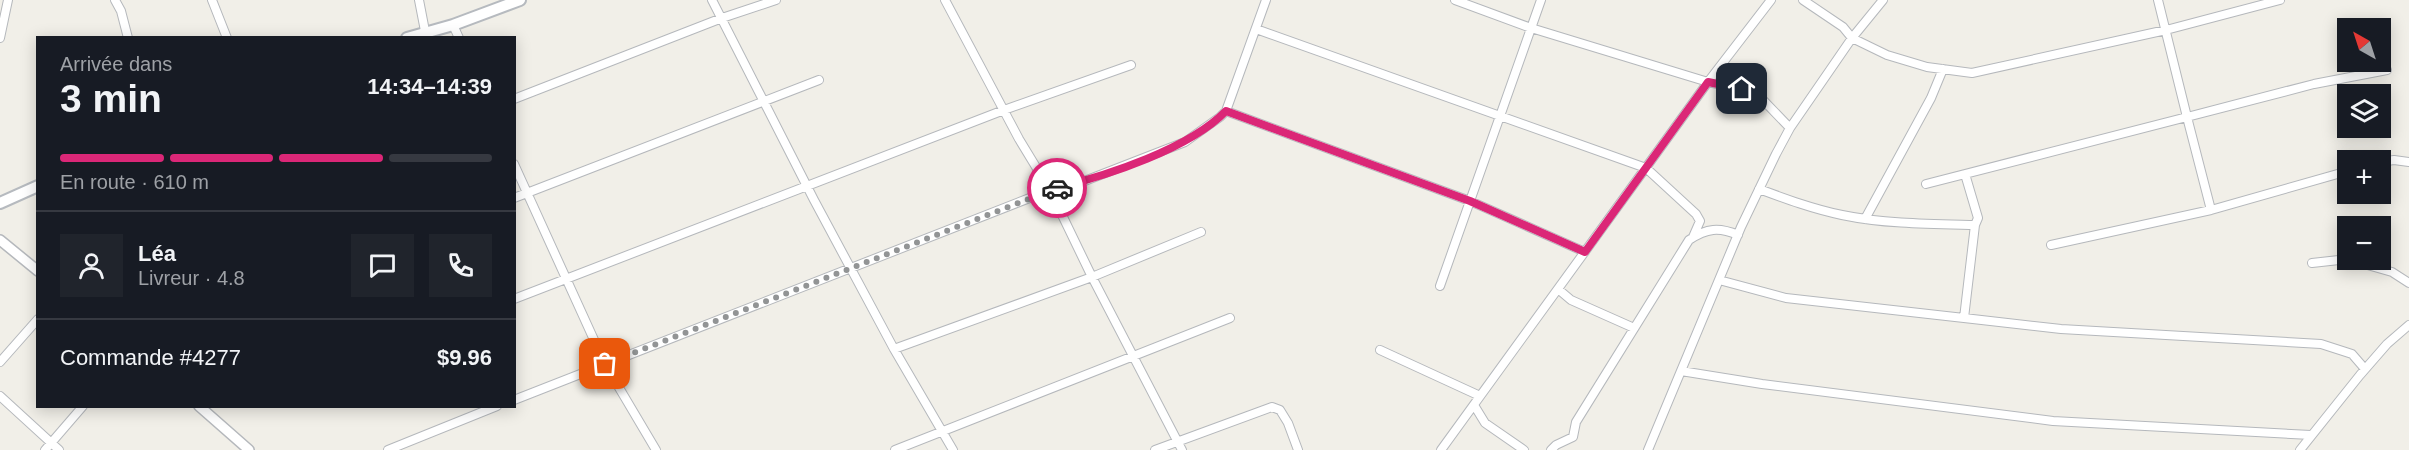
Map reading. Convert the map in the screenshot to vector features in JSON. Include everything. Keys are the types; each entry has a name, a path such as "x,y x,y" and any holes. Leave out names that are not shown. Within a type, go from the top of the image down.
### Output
{"main road":[{"path":"412,36 520,0"},
{"path":"0,203 36,187"}],"street":[{"path":"0,38 8,0"},
{"path":"115,0 121,11 127,36"},
{"path":"212,0 226,36"},
{"path":"419,0 425,31"},
{"path":"712,0 894,349 953,450"},
{"path":"516,98 722,18 776,0"},
{"path":"945,0 1050,190 1092,277 1182,450"},
{"path":"516,399 1050,190 1082,182 1185,142 1226,111 1266,0"},
{"path":"1455,0 1531,28 1754,94 1790,128"},
{"path":"1440,286 1541,0"},
{"path":"1441,450 1708,82 1771,0"},
{"path":"1803,0 1843,27 1852,38 1887,55 1926,67 1972,73 2166,30 2280,0"},
{"path":"1648,450 1738,235 1790,128 1852,38 1883,0"},
{"path":"2158,0 2211,210"},
{"path":"453,24 458,36"},
{"path":"1256,29 1646,168 1696,214 1700,221 1693,237 1576,422 1573,437 1551,450"},
{"path":"516,298 1004,110 1131,65"},
{"path":"1865,219 1931,98 1943,69"},
{"path":"1926,184 2314,84 2377,72"},
{"path":"516,197 819,80"},
{"path":"1226,111 1470,201 1585,252"},
{"path":"2391,160 2409,162"},
{"path":"516,168 605,364 655,450"},
{"path":"1964,318 1975,225 1978,218 1965,174"},
{"path":"2051,245 2211,210 2337,174"},
{"path":"1759,189 1806,206 1865,219 1894,223 1975,225"},
{"path":"1693,237 1720,228 1738,235"},
{"path":"894,349 1092,277 1201,232"},
{"path":"0,240 36,269"},
{"path":"2312,263 2337,260"},
{"path":"2385,270 2409,283"},
{"path":"1719,280 1786,298 2061,329 2321,344 2352,354 2365,369"},
{"path":"1558,289 1571,300 1634,328"},
{"path":"894,450 1230,318"},
{"path":"0,362 36,321"},
{"path":"2300,450 2365,369 2387,344 2409,325"},
{"path":"1380,350 1480,396"},
{"path":"1681,371 1762,384 2053,422 2311,435"},
{"path":"0,396 59,450"},
{"path":"1474,405 1485,423 1524,450"},
{"path":"1155,450 1272,407 1280,410 1288,423 1298,450"},
{"path":"45,450 81,408"},
{"path":"201,408 249,450"},
{"path":"388,450 492,408"}],"way so far":[{"path":"605,364 1057,188"}],"route":[{"path":"1057,188 1082,182 1185,142 1226,111 1470,201 1585,252 1708,82 1742,89"}]}
